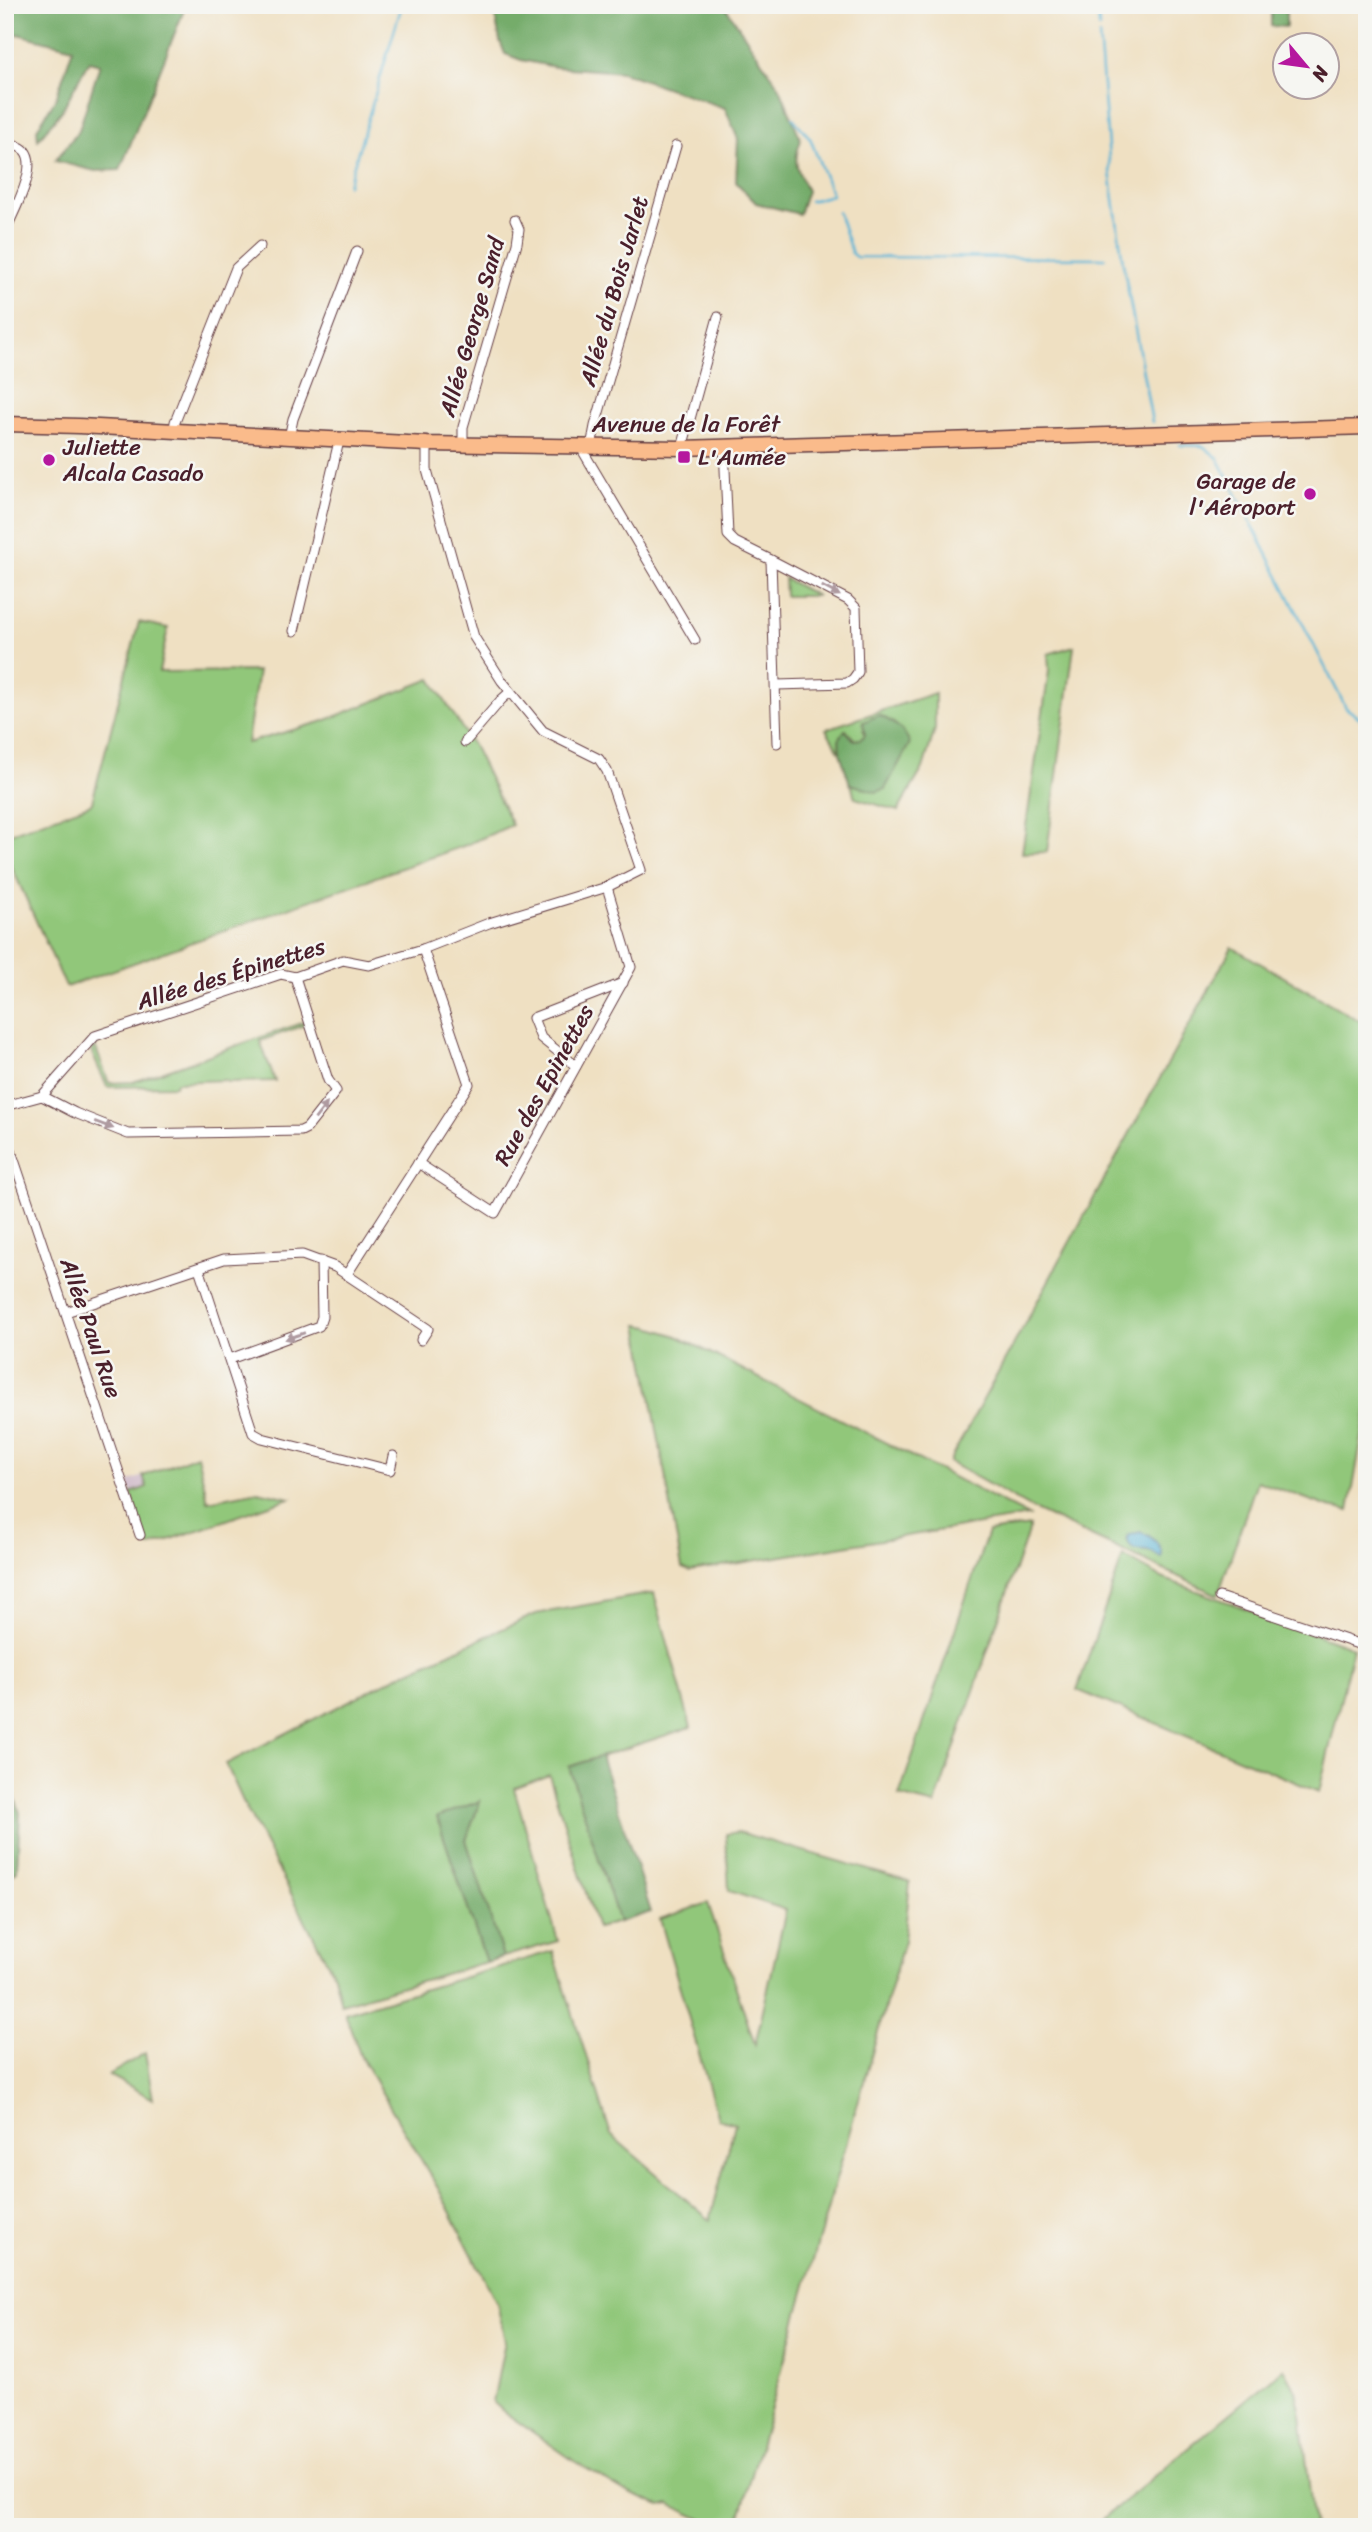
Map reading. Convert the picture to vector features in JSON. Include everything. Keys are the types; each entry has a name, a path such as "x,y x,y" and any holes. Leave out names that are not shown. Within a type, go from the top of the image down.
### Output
{"main road":[{"name":"Avenue de la Forêt","path":"5,424 339,441 682,448 1367,427"}],"street":[{"path":"5,141 24,149 30,167 5,232"},
{"name":"Allée du Bois Jarlet","path":"588,447 676,146"},
{"name":"Allée George Sand","path":"463,445 463,427 517,243 519,229 515,220"},
{"path":"174,431 175,422 236,268 260,246"},
{"path":"289,438 290,425 357,251"},
{"path":"682,448 718,317"},
{"path":"294,631 339,441"},
{"path":"427,444 427,470 474,637 510,692 465,742"},
{"path":"588,447 584,453 590,464 695,640"},
{"path":"724,447 726,528 729,535 735,542 848,600 856,608 858,669 853,679 846,683 777,685"},
{"path":"771,560 778,743"},
{"name":"Allée des Épinettes","path":"42,1096 95,1036 281,974 295,977 343,960 369,965 423,949 489,923 607,887 641,870 607,771 599,759 543,731 510,692"},
{"name":"Rue des Epinettes","path":"418,1163 495,1213 631,967 607,887"},
{"path":"347,1274 469,1084 423,949"},
{"path":"5,1106 42,1096 75,1114 128,1134 301,1131 307,1128 336,1091 328,1080 295,977"},
{"path":"576,1066 541,1038 533,1018 623,983"},
{"name":"Allée Paul Rue","path":"5,1133 140,1535"},
{"path":"66,1312 224,1259 302,1255 347,1274 428,1329 421,1340"},
{"path":"230,1359 319,1326 322,1317 321,1261"},
{"path":"199,1268 253,1433 262,1438 390,1470 393,1455"},
{"path":"1219,1597 1367,1647"}],"shaded area":[{"path":"143,1476 147,1487 131,1493 128,1482"}],"green space":[{"path":"5,5 186,5 120,170 95,171 55,161 79,130 100,64 89,61 61,112 38,140 37,129 56,98 73,48 5,31"},
{"path":"493,5 724,5 780,88 801,140 797,166 807,191 799,214 756,203 736,182 738,139 725,108 622,72 555,67 505,54"},
{"path":"1271,5 1286,5 1286,27 1271,26"},
{"path":"784,578 817,596 785,596"},
{"path":"139,622 168,628 159,672 258,671 247,743 321,722 431,679 474,747 512,825 466,845 66,987 5,852 5,835 92,802"},
{"path":"1074,646 1047,852 1022,853 1049,671 1048,654"},
{"path":"935,693 935,729 923,768 898,811 855,798 851,784 885,789 863,729 865,735 855,740 846,730 839,738 840,753 826,729"},
{"path":"879,715 897,726 910,743 885,789 876,792 850,784 840,753 839,738 845,730 854,740 861,739 865,735 863,722"},
{"path":"1232,947 1367,1025 1367,1408 1349,1511 1329,1507 1257,1481 1218,1595 1035,1510 949,1462"},
{"path":"304,1022 305,1025 260,1041 275,1081 226,1080 176,1082 175,1086 107,1087 91,1051 95,1046 109,1083 133,1082"},
{"path":"638,1325 677,1336 1029,1516 690,1571 682,1568"},
{"path":"197,1455 208,1501 258,1491 290,1498 149,1547 131,1493 147,1487 143,1476"},
{"path":"1030,1526 935,1805 899,1796 988,1532"},
{"path":"1123,1556 1162,1578 1353,1648 1319,1792 1077,1690"},
{"path":"654,1593 691,1727 569,1767 619,1922 597,1928 549,1775 514,1788 558,1941 503,1957 466,1840 480,1802 437,1817 486,1962 341,2004 334,1975 246,1808 226,1764 398,1676 536,1614"},
{"path":"601,1756 651,1912 619,1922 569,1767"},
{"path":"5,1767 20,1813 17,1871 5,1879"},
{"path":"480,1801 466,1840 503,1957 486,1962 437,1817"},
{"path":"738,1832 910,1882 904,1941 737,2527 714,2527 669,2504 661,2506 624,2491 574,2461 493,2402 505,2341 497,2303 439,2190 361,2057 345,2013 553,1951 611,2135 710,2220 735,2124 718,2119 660,1919 708,1903 755,2045 786,1910 729,1891 726,1834"},
{"path":"145,2053 153,2099 109,2075"},
{"path":"1284,2368 1296,2390 1301,2415 1314,2527 1093,2527"}],"water":[{"path":"1140,1532 1156,1542 1161,1549 1162,1558 1152,1552 1132,1548 1127,1539 1129,1535"}],"waterway":[{"path":"348,185 402,5"},
{"path":"1098,5 1099,28"},
{"path":"1099,35 1110,171 1123,263 1152,422"},
{"path":"793,118 810,138 832,195 810,201"},
{"path":"838,212 852,254 856,257 1105,258"},
{"path":"1180,445 1203,446 1218,458 1346,708 1367,723"}],"place":[{"name":"L'Aumée","path":"684,457"},
{"name":"Juliette Alcala Casado","path":"49,460"},
{"name":"Garage de l'Aéroport","path":"1310,494"}]}
